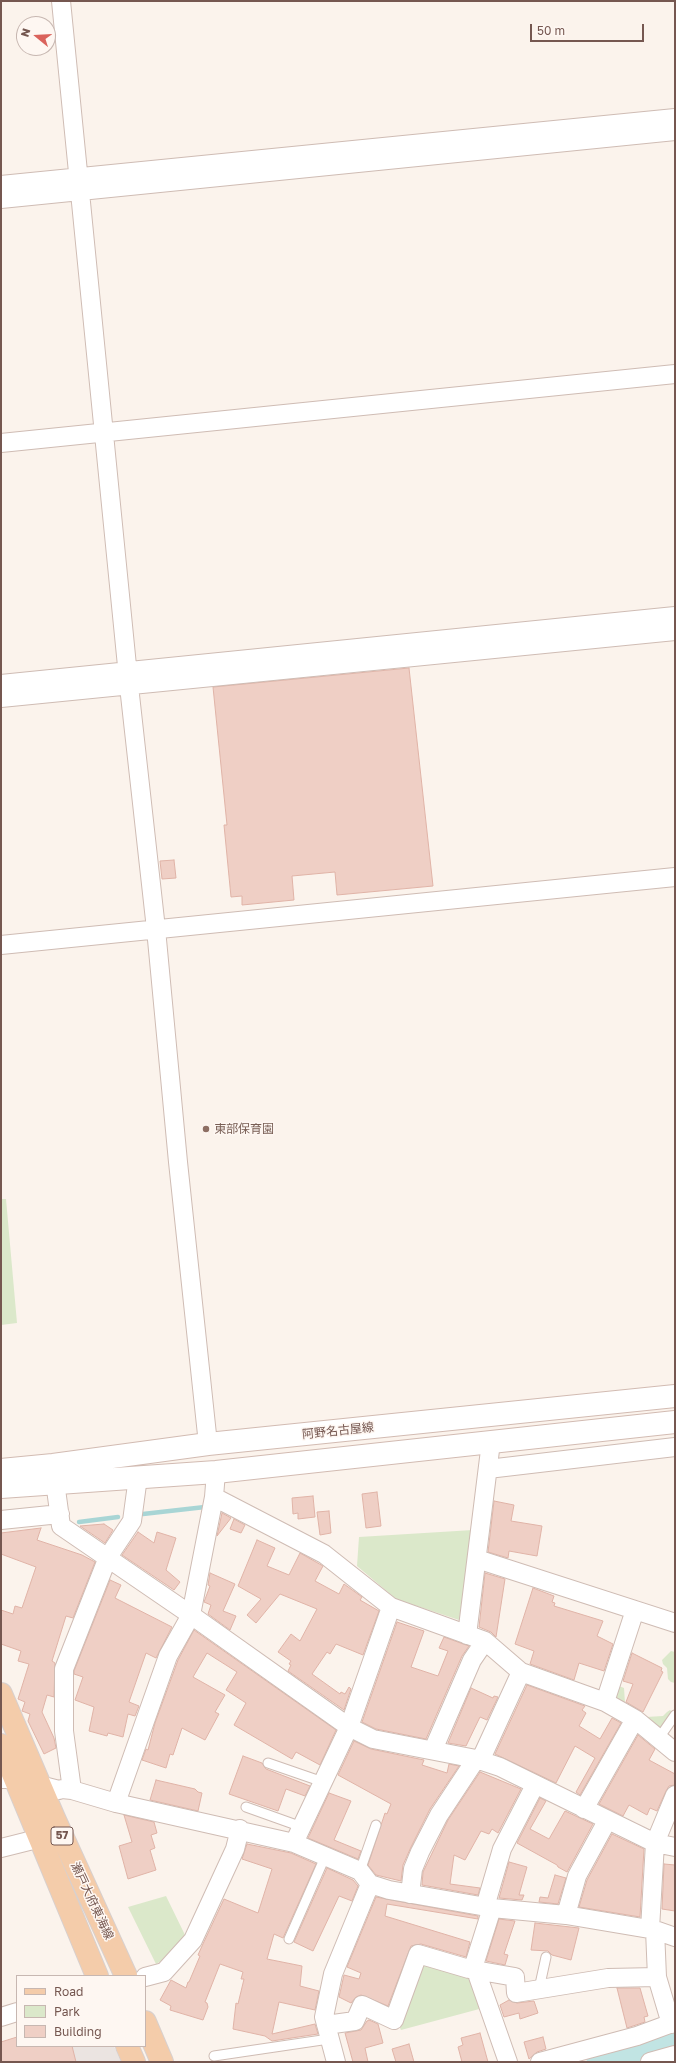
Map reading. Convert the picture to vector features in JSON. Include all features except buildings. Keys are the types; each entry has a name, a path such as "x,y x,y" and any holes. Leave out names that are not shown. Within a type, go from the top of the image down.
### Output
{"main road":[{"name":"阿野名古屋線","path":"1,1470 53,1465 208,1444 675,1396"},
{"path":"1,1487 138,1476 216,1472 675,1422"},
{"name":"瀬戸大府東海線","path":"1,1694 39,1785 126,1975"},
{"name":"瀬戸大府東海線","path":"1,1745 8,1779 41,1838 97,1975"},
{"path":"146,2024 162,2062"},
{"path":"127,2047 134,2062"}],"street":[{"path":"61,1 128,678 156,929 178,1162 208,1444"},
{"path":"1,199 79,184 675,118"},
{"path":"1,185 79,184 675,131"},
{"path":"1,443 675,374"},
{"path":"1,698 128,678 675,616"},
{"path":"1,684 128,678 675,631"},
{"path":"1,945 675,877"},
{"path":"467,1635 491,1442"},
{"path":"488,1470 675,1447"},
{"path":"116,1803 168,1656 191,1615 214,1497 216,1472"},
{"path":"72,1790 64,1731 64,1669 108,1558 132,1521 138,1476"},
{"path":"55,1482 61,1526 191,1615 349,1727 373,1739 478,1760 500,1768 655,1843 675,1846"},
{"path":"214,1497 324,1554 391,1607 485,1641 521,1672 605,1702 635,1719 675,1752"},
{"path":"1,1520 60,1514"},
{"path":"477,1559 675,1623"},
{"path":"298,1835 349,1727 391,1607"},
{"path":"605,1702 635,1610"},
{"path":"433,1750 472,1660 485,1641"},
{"path":"410,1894 413,1869 420,1852 440,1814 478,1760 521,1672"},
{"path":"584,1809 635,1719"},
{"path":"8,1779 59,1790 72,1790 116,1803 240,1829 298,1835 325,1857 388,1890 488,1907 566,1915 652,1929 675,1937"},
{"path":"508,2062 474,1965 502,1849 535,1785"},
{"path":"540,2062 637,2036 673,2023 657,1976 652,1929 655,1843 675,1795"},
{"path":"566,1915 577,1876 607,1821"},
{"path":"146,1977 164,1972 193,1940 234,1849 240,1829"},
{"path":"1,1848 41,1838"},
{"path":"336,2062 324,2016 333,1974 365,1877"},
{"path":"328,2032 355,2021 362,2005 394,2020 418,1954 476,1970 515,1977 516,1993 608,1978 657,1976"},
{"path":"1,2017 16,2012"},
{"path":"650,2062 675,2055"}],"lane":[{"path":"659,1738 675,1715"},
{"path":"268,1763 323,1782"},
{"path":"246,1807 298,1835"},
{"path":"365,1877 376,1825"},
{"path":"289,1939 325,1857"},
{"path":"539,1989 546,1957"},
{"path":"214,2056 328,2032"}],"shaded area":[{"path":"57,2047 114,2047 121,2062 62,2062"}],"green space":[{"path":"1,1199 6,1199 17,1323 1,1325"},
{"path":"473,1530 459,1620 396,1599 357,1566 359,1537"},
{"path":"671,1651 675,1652 675,1683 668,1679 667,1668 663,1664 662,1660"},
{"path":"619,1686 624,1688 625,1703 646,1717 663,1716 670,1710 672,1712 660,1730 621,1705 616,1697"},
{"path":"166,1896 185,1935 167,1958 156,1964 128,1907"},
{"path":"420,1958 469,1973 483,2008 401,2030 397,2021"}],"waterway":[{"path":"143,1514 205,1507"},
{"path":"79,1522 118,1517"},
{"path":"600,2062 633,2053 675,2037"}],"place":[{"name":"東部保育園","path":"206,1129"}]}
